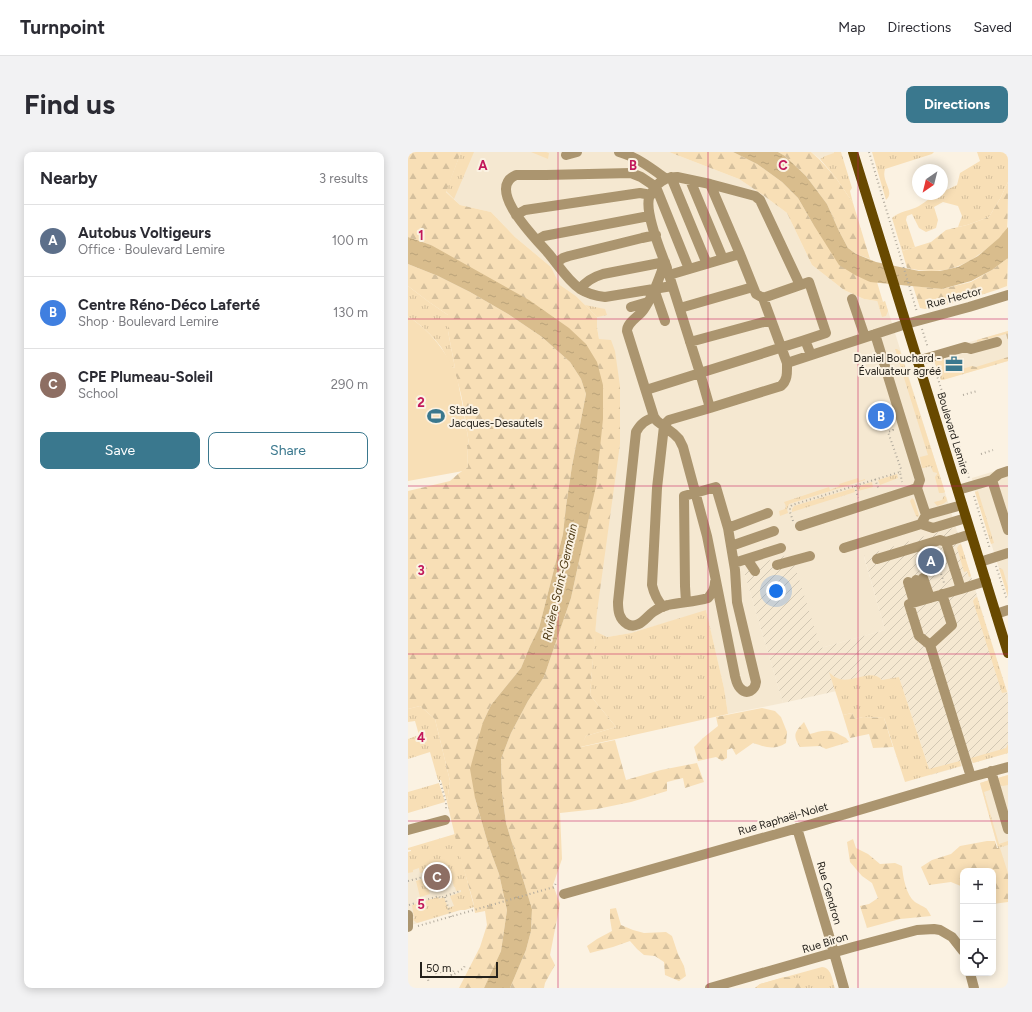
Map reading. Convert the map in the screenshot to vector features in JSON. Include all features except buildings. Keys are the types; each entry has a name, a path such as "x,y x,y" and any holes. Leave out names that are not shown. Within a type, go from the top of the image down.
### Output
{"main road":[{"name":"Boulevard Lemire","path":"853,152 1008,653"}],"street":[{"path":"566,155 577,152"},
{"path":"619,152 628,155 668,178 707,264"},
{"path":"672,286 605,297 589,294 580,289 567,277 516,215 508,200 506,192 509,180 516,175 630,172 641,176 653,191 689,269"},
{"path":"710,408 680,308 649,216 648,204 653,191 668,178 676,176 755,196 760,200 800,285"},
{"path":"690,180 723,259"},
{"path":"663,607 658,602 652,585 657,488 664,426 669,420 781,386 786,381 787,377 787,363 763,298 756,294 710,184"},
{"path":"516,215 525,210 653,191"},
{"path":"537,240 544,236 649,216"},
{"path":"556,263 569,256 656,235"},
{"path":"669,275 740,254"},
{"path":"665,262 644,310 629,324 627,331 654,417 674,434 683,446 696,493 708,536 735,676 740,688 749,692 753,690 756,682 737,602 734,563 728,528 716,487 696,493 684,496 686,602"},
{"path":"580,289 588,280 603,274 665,262"},
{"path":"646,390 681,375 700,373 826,333 809,282 763,298"},
{"path":"775,283 780,292"},
{"path":"680,308 753,287"},
{"path":"654,289 665,321"},
{"name":"Rue Hector","path":"787,363 906,324 1008,295"},
{"path":"852,299 865,337"},
{"path":"631,307 648,302"},
{"path":"690,342 771,320"},
{"path":"875,334 920,480 917,488 924,519 933,528 966,518"},
{"path":"806,340 811,355"},
{"path":"917,361 965,347 971,349 997,342"},
{"path":"654,417 645,421 639,426 636,432 618,602 620,617 630,626 635,626 639,625 654,611 668,605 708,598 715,588 716,578"},
{"path":"958,490 992,480 998,474 1008,472"},
{"path":"992,480 1008,530"},
{"path":"800,526 917,488"},
{"path":"844,548 962,504"},
{"path":"728,528 768,513"},
{"path":"731,546 774,531"},
{"path":"877,559 931,542 940,540 946,542 971,534"},
{"path":"946,542 961,589"},
{"path":"734,563 781,548"},
{"path":"980,562 1008,553"},
{"path":"777,565 810,556"},
{"path":"747,559 755,571"},
{"path":"922,600 916,580 922,600"},
{"path":"971,777 930,645 919,636 909,604 986,581"},
{"path":"930,645 952,625 944,593"},
{"path":"996,614 1008,606"},
{"name":"Rue Raphaël-Nolet","path":"564,894 1008,767"},
{"path":"991,772 1008,829"},
{"path":"408,830 445,820"},
{"name":"Rue Gendron","path":"797,828 844,988"},
{"path":"408,915 412,927"},
{"name":"Rue Biron","path":"710,988 742,984 834,952 917,930 940,930 947,933 960,946"},
{"path":"971,976 974,988"}],"path":[{"path":"869,152 916,307"},
{"path":"924,336 930,352"},
{"name":"Boulevard Lemire","path":"932,360 969,478"},
{"path":"964,395 977,391"},
{"path":"881,407 884,406 893,430 888,432 901,469 901,478"},
{"path":"886,424 890,423"},
{"path":"981,454 993,450"},
{"path":"790,512 790,507 792,505 900,472"},
{"path":"876,480 877,485"},
{"path":"855,486 856,492"},
{"path":"973,493 990,548"},
{"path":"931,542 944,593"},
{"path":"997,569 1008,606"},
{"path":"439,781 446,802"},
{"path":"408,881 424,876 423,874 446,868"},
{"path":"412,927 554,887 556,883"},
{"path":"412,904 439,896 440,898 460,892"},
{"path":"444,896 451,917"},
{"path":"451,976 464,968 465,965"},
{"path":"451,976 455,968"},
{"path":"450,969 451,976"},
{"path":"441,972 442,979"},
{"path":"436,973 437,980"},
{"path":"427,976 429,983"}],"shaded area":[{"path":"461,152 669,152 739,179 763,195 787,213 812,265 844,290 864,299 885,301 957,531 953,528 949,529 864,557 885,630 821,648 743,568 783,703 728,714 724,688 706,611 631,633 607,637 595,631 597,612 599,339 597,317 576,296 560,285 551,267 515,237 491,212 460,205 446,191"},
{"path":"811,152 840,152 820,159"},
{"path":"1008,331 1008,361 941,380 931,353"},
{"path":"1008,467 1008,597 972,478"},
{"path":"953,528 957,531 1008,695 1008,753 931,775 899,677 783,703 743,568 791,554 821,648 885,630 864,556"},
{"path":"1008,775 1008,884 980,783"},
{"path":"458,849 474,906 408,926 408,864"}],"green space":[{"path":"408,152 461,152 446,192 460,205 491,212 515,237 551,267 560,285 576,296 597,317 599,339 611,340 615,351 620,386 620,444 597,612 590,695 616,727 586,736 581,747 615,740 626,780 661,770 697,763 704,782 685,788 683,778 667,782 667,791 631,802 597,809 560,813 562,859 553,885 560,904 550,955 555,965 545,983 544,988 510,988 526,950 531,931 532,909 506,823 502,793 501,759 511,733 528,701 544,677 571,598 579,561 603,385 431,245 408,237"},
{"path":"461,152 474,152 454,199 446,191"},
{"path":"531,152 549,153 548,159"},
{"path":"669,152 733,152 757,164 782,182 798,198 813,224 870,282 877,282 883,302 864,299 844,290 812,265 787,213 763,195 739,179"},
{"path":"778,152 811,152 836,178 853,203 870,259 856,254 848,248 827,204 806,176 785,156"},
{"path":"834,152 841,152 852,188 850,191 853,203 836,178 820,159"},
{"path":"872,152 934,152 932,154 885,169 884,177 889,190 889,195 886,200"},
{"path":"977,152 1008,152 1008,182 989,217 958,227 962,216 958,206 943,202 934,207 938,220 936,228 926,232 919,228 912,214 907,216 906,220 915,247 902,251 892,218 898,214 919,206 928,200 948,200 948,189 957,185 960,173 980,161"},
{"path":"1008,182 1007,228 995,242 971,260 952,268 931,271 907,268 902,251 931,242 946,230 967,225 989,217"},
{"path":"1008,258 1007,286 956,302 925,309 920,308 913,286 942,289 971,282 992,270"},
{"path":"408,264 438,276 470,292 508,314 542,337 570,362 581,379 586,394 572,466 563,534 539,628 521,668 491,705 483,722 475,798 488,844 499,874 507,910 501,951 484,988 459,988 480,947 487,925 485,911 475,913 458,849 447,802 450,781 435,719 420,706 408,709 408,491 450,481 468,467 467,445 469,444 459,385 452,367 455,368 448,331 448,315 408,286"},
{"path":"408,286 448,315 448,331 455,368 452,367 441,347 434,338 408,316"},
{"path":"877,300 883,302 885,301 888,311 886,316 882,317"},
{"path":"585,305 605,309 607,315 597,317"},
{"name":"Stade Jacques-Desautels","path":"408,316 431,335 449,359 457,378 469,444 467,445 468,467 463,471 408,481"},
{"path":"1008,331 1008,341 1006,334 977,342 977,340"},
{"path":"895,349 900,351 945,492 943,493 939,493 935,477 937,473 933,472 931,466 922,468 920,457 928,455"},
{"path":"945,357 948,369 945,370 943,380 941,380 934,360"},
{"path":"1008,357 1008,361 943,380 945,370 951,368 952,372 972,366 976,367"},
{"path":"897,474 898,478 880,485 878,480"},
{"path":"858,478 859,481 865,480 789,504 787,509 788,513 780,516 779,511 785,509 786,506 784,502 829,487 830,490 840,486 839,484"},
{"path":"872,482 873,487 858,491 856,487"},
{"path":"854,488 855,492 792,512 794,506"},
{"path":"978,491 994,543 991,544 975,492"},
{"path":"944,496 946,497 947,501 937,506 934,502 942,500"},
{"path":"912,498 919,515 918,517 916,516 910,501"},
{"path":"961,544 971,576 969,577 967,571 964,572 957,548"},
{"path":"999,568 1003,570 1008,587 1008,597"},
{"path":"977,597 1007,692 1002,693 973,601"},
{"path":"706,610 724,688 728,714 580,747 586,736 616,727 590,695 595,631 607,637 631,633"},
{"path":"829,672 835,677 843,680 872,675 877,676 882,680 899,677 929,769 960,761 961,766 905,782 884,718 863,717 855,719 852,713 843,715"},
{"path":"420,706 435,719 450,781 447,802 441,780 438,780 430,752 408,759 408,739 419,735 415,721 408,722 408,709"},
{"path":"762,708 775,711 781,717 787,732 786,743 773,748 753,743 736,755 732,748 727,750 727,758 722,761 716,757 698,761 694,747 718,726 716,717"},
{"path":"852,713 855,719 863,717 884,718 893,747 873,748 869,734 850,738 843,715"},
{"path":"804,722 810,734 822,731 831,731 846,738 849,742 826,749 820,746 800,747 795,736 798,728"},
{"path":"1008,744 1008,753 973,763 971,758 1006,748"},
{"path":"1008,775 1008,785 1000,785 998,778"},
{"path":"989,780 991,788 990,790 984,792 999,844 1008,841 1008,845 998,848 980,783"},
{"path":"439,783 445,802 408,813 408,792"},
{"path":"455,834 474,907 417,923 413,920 412,905 438,897 439,899 444,897 448,908 454,906 450,896 461,892 461,890 456,891 449,868 447,866 420,873 419,868 408,873 408,852 411,850 408,850 408,848"},
{"path":"853,839 856,848 868,854 880,864 895,863 902,866 904,880 909,895 915,902 926,908 931,916 900,919 867,928 860,906 869,904 878,898 872,883 862,876 850,862 847,842"},
{"path":"995,841 997,848 1000,848 1008,873 1008,902 996,904 996,868 960,868 960,886 951,882 929,885 921,867 932,860 951,854 960,846"},
{"path":"422,879 425,887 428,887 430,894 420,897 416,881"},
{"path":"616,908 621,925 644,933 666,932 672,936 684,966 686,976 679,981 665,975 664,962 655,956 644,955 630,941 590,953 587,946 612,931 610,909"},
{"path":"822,967 830,972 835,988 755,988 760,984"},
{"path":"784,977 801,978 804,988 755,988 760,984"}],"water":[{"path":"733,152 778,152 785,156 806,176 827,204 848,248 856,254 876,262 919,271 940,271 958,267 978,256 999,238 1008,227 1008,258 992,270 971,281 942,289 870,282 839,265 798,198 782,182 757,164"},
{"name":"Rivière Saint-Germain","path":"408,237 431,245 529,300 569,328 586,344 597,362 603,385 603,419 596,486 571,598 544,677 528,701 511,733 501,759 502,793 506,823 532,909 531,931 526,950 510,988 484,988 501,951 507,910 499,874 488,844 475,798 470,769 483,722 491,705 521,668 539,628 563,534 572,466 586,394 581,379 570,362 542,337 508,314 470,292 438,276 408,264"}],"place":[{"name":"Daniel Bouchard - Évaluateur agréé","path":"954,364"},
{"name":"Stade Jacques-Desautels","path":"436,416"},
{"name":"Centre Réno-Déco Laferté","path":"881,416"},
{"name":"Autobus Voltigeurs","path":"931,561"},
{"name":"CPE Plumeau-Soleil","path":"437,877"}]}
